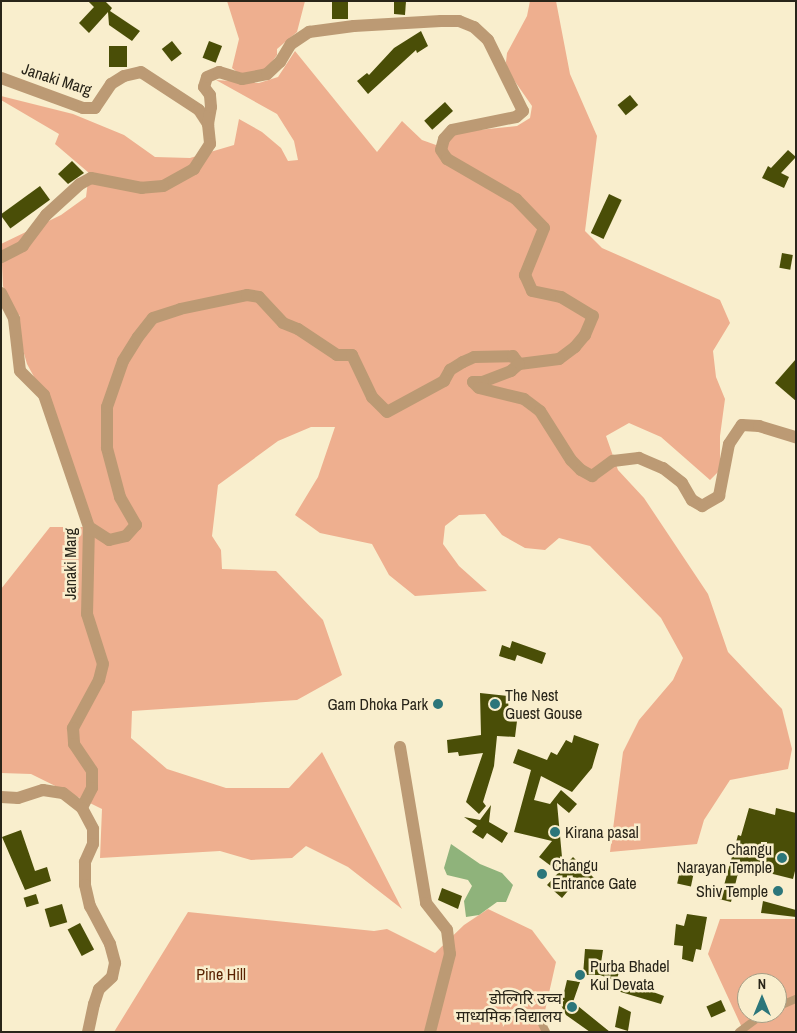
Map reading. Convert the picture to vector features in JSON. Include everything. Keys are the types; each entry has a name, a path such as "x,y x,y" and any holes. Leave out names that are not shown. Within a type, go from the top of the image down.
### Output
{"street":[{"path":"1,257 23,246 46,215 80,184 91,178 142,188 163,186 194,169 210,144 208,124 211,107 210,95 204,87 206,77 219,72 242,79 267,74 280,62 291,44 309,32 335,27 459,21 474,27 488,40 523,111 516,116 452,130 444,139 441,150 447,159 516,199 544,228 525,275 532,291 561,297 592,316 580,341 559,359 519,364 502,375 483,382 473,382 480,388 524,399 540,411 571,460 592,476 613,461 639,458 663,468 682,483 692,500 702,506 719,496 729,444 742,425 760,426 796,437"},
{"name":"Janaki Marg","path":"1,78 83,108 95,108 110,84 124,76 141,72 188,102 208,124"},
{"name":"Janaki Marg","path":"1,293 14,319 20,371 44,395 89,527 87,614 103,664 99,680 73,728 74,744 92,771 92,788 82,808"},
{"path":"89,527 109,540 126,536 136,525 112,475 107,448 107,407 123,361 153,318 229,298 259,297 283,323 298,329 337,355 352,355 372,397 387,412 437,386 450,370 474,357 513,356 519,364"},
{"path":"400,747 426,903 445,924 450,954 430,1032"},
{"path":"1,797 18,798 43,790 63,793 82,808 93,829 93,844 85,862 85,885 90,906 110,944 115,963 112,977 99,989 90,1026"}],"lane":[{"path":"739,1032 751,1023"}],"green space":[{"path":"227,1 305,1 297,32 277,49 277,55 266,70 241,75 232,68 239,39"},
{"path":"530,1 556,1 570,74 597,136 585,231 602,248 720,300 730,323 713,351 716,377 725,399 720,436 720,470 710,480 661,437 629,423 606,436 618,470 644,498 708,594 728,652 782,709 792,749 788,769 730,780 704,820 697,844 610,852 623,752 639,720 673,680 683,658 661,618 590,546 559,538 545,550 525,548 502,535 485,514 459,515 445,526 443,544 459,566 487,591 415,596 389,575 372,544 320,533 295,515 318,477 335,427 311,427 278,441 218,485 212,536 221,550 222,569 276,571 323,620 342,675 297,700 132,711 131,738 167,769 226,788 289,788 322,752 402,909 348,867 306,846 292,858 251,860 220,851 100,858 102,809 31,774 1,773 1,589 50,527 88,527 44,395 27,364 19,336 20,316 9,305 3,286 1,244 61,215 86,197 89,173 55,144 59,134 1,100 1,96 73,114 124,135 155,157 190,158 234,145 239,119 262,132 281,148 288,161 298,160 294,141 277,114 216,80 259,83 278,77 295,51 377,152 402,121 422,140 436,145 459,132 517,126 530,118 532,106 507,70 506,62 507,53 527,16"},
{"name":"Pine Hill","path":"488,909 532,930 556,962 542,1024 544,1032 114,1032 188,912 374,931 387,929 435,953 464,925"},
{"path":"720,919 796,919 796,1032 744,1032 740,1023 787,1023 787,973 737,973 737,1017 708,954"}],"shaded area":[{"path":"451,844 480,864 502,873 513,885 506,902 497,902 479,915 466,917 464,901 472,886 468,880 447,875 444,868"}],"building":[{"path":"88,1 105,1 112,8 110,11 140,31 132,41 109,25 108,12 89,33 79,23 94,7"},
{"path":"332,1 348,1 348,19 332,19"},
{"path":"394,1 406,1 405,15 394,14"},
{"path":"421,31 428,46 417,53 416,50 368,94 357,81 367,73 369,75 394,48"},
{"path":"172,41 182,54 172,62 162,49"},
{"path":"209,41 222,46 216,63 203,58"},
{"path":"109,46 127,46 127,67 109,67"},
{"path":"630,95 638,105 626,115 618,105"},
{"path":"445,102 453,111 432,130 424,121"},
{"path":"788,150 796,157 781,173 789,177 784,188 762,178 768,166 771,168"},
{"path":"72,161 84,173 68,184 58,174"},
{"path":"40,186 50,200 10,229 1,214"},
{"path":"609,194 622,200 604,239 591,233"},
{"path":"782,253 793,255 790,270 779,268"},
{"path":"796,359 796,401 775,383"},
{"path":"512,641 546,653 542,664 517,655 515,661 499,656 502,645 510,648"},
{"path":"480,693 508,696 509,720 517,721 515,737 497,736 494,766 483,802 486,806 479,814 466,802 483,753 459,756 458,752 448,753 447,740 481,735"},
{"path":"574,735 599,744 592,768 572,792 541,776 534,800 550,804 561,790 577,804 569,813 557,803 563,868 573,857 594,878 587,887 578,879 562,898 547,885 559,872 539,857 552,841 514,832 531,770 513,763 518,749 547,760 551,752 557,755 566,740 572,743"},
{"path":"491,805 489,822 508,833 502,843 487,833 483,839 472,832 477,826 464,817 480,820"},
{"path":"749,808 775,815 776,808 796,813 796,867 793,879 745,867 743,875 738,873 731,902 699,894 701,884 723,889 738,835 741,836"},
{"path":"21,830 35,871 47,867 51,881 25,890 2,837"},
{"path":"682,861 696,864 691,886 677,883"},
{"path":"442,888 462,896 458,909 438,900"},
{"path":"36,894 39,904 26,907 24,898"},
{"path":"763,901 796,910 796,917 761,913"},
{"path":"62,904 67,922 50,927 45,909"},
{"path":"687,914 707,917 701,950 696,949 693,962 682,959 683,946 674,945 676,924 684,926"},
{"path":"80,923 94,949 82,956 68,930"},
{"path":"585,949 603,950 601,963 620,970 616,981 600,975 583,975"},
{"path":"567,980 580,982 573,1002 610,1032 590,1032 566,1015 561,1005"},
{"path":"620,980 664,996 661,1004 614,990"},
{"path":"721,1000 726,1011 711,1017 706,1007"},
{"path":"619,1006 631,1012 628,1031 615,1027"}],"place":[{"name":"Gam Dhoka Park","path":"438,704"},
{"name":"The Nest Guest Gouse","path":"495,704"},
{"name":"Kirana pasal","path":"555,832"},
{"name":"Changu Narayan Temple","path":"782,858"},
{"name":"Changu Entrance Gate","path":"542,874"},
{"name":"Shiv Temple","path":"778,891"},
{"name":"Purba Bhadel Kul Devata","path":"580,975"},
{"name":"डोल्गिरि उच्च माध्यमिक विद्यालय","path":"572,1007"}]}
